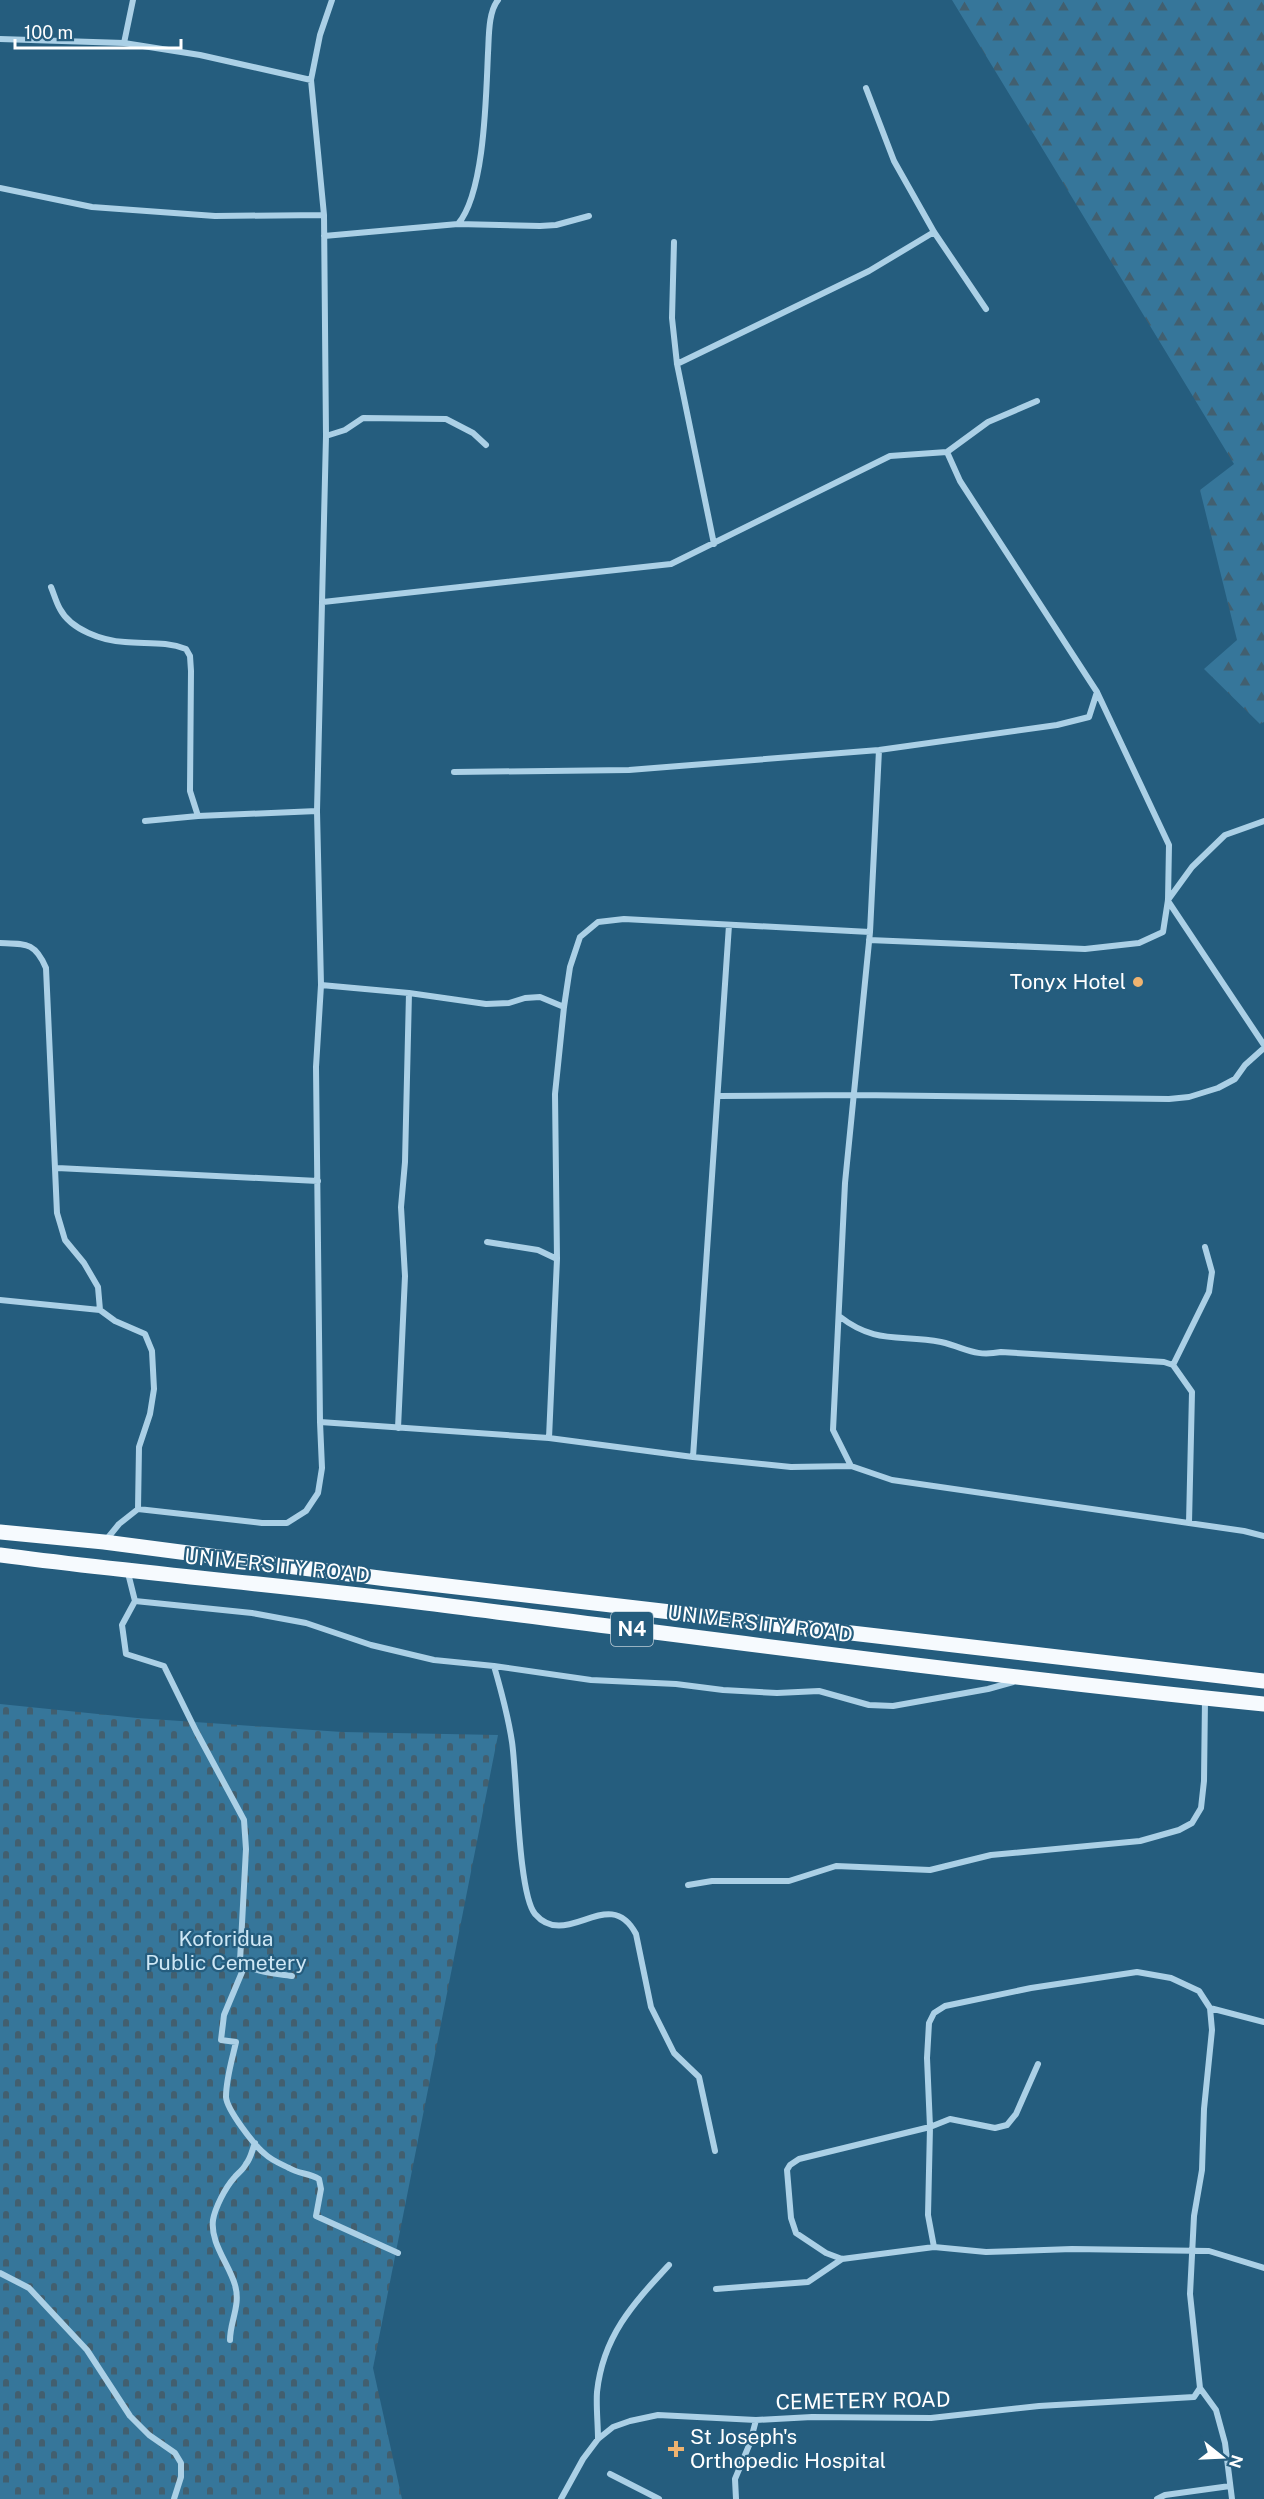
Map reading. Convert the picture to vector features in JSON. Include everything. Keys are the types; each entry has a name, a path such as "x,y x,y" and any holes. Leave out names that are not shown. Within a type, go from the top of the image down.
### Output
{"highway":[{"name":"UNIVERSITY ROAD","path":"0,1532 104,1542 410,1582 1264,1682"},
{"name":"UNIVERSITY ROAD","path":"0,1555 128,1572 392,1599 1025,1678 1264,1704"}],"street":[{"path":"124,43 133,0"},
{"path":"104,1542 119,1524 138,1509 262,1522 288,1522 306,1510 318,1493 322,1468 316,1067 321,985 317,811 326,436 324,215 311,80 320,35 332,0"},
{"path":"458,224 464,217 473,191 484,135 490,29 495,3 498,0"},
{"path":"0,39 124,43 200,55 311,80"},
{"path":"866,88 894,161 934,232 986,309"},
{"path":"0,188 92,207 215,216 324,215"},
{"path":"324,236 458,224 556,225 589,216"},
{"path":"677,364 870,270 934,232"},
{"path":"674,242 672,318 677,364 714,544"},
{"path":"323,602 671,564 890,456 947,452 988,422 1037,401"},
{"path":"326,436 345,430 363,418 446,418 473,433 486,445"},
{"path":"869,940 1085,949 1139,943 1163,932 1168,900 1169,845 1097,692 960,481 947,452"},
{"path":"51,587 60,610 72,623 96,635 125,642 164,643 186,649 190,656 191,671 190,791 198,816"},
{"path":"454,772 629,770 879,750 1057,725 1089,717 1097,692"},
{"path":"851,1466 832,1430 845,1183 870,932 879,750"},
{"path":"145,821 198,816 317,811"},
{"path":"1168,900 1192,867 1225,836 1264,821"},
{"path":"719,1096 855,1095 1169,1100 1189,1097 1218,1088 1235,1079 1245,1065 1264,1047 1168,900"},
{"path":"549,1438 557,1259 555,1094 570,967 580,937 598,922 624,919 870,932"},
{"path":"693,1457 729,925"},
{"path":"0,944 29,945 40,955 46,968 57,1168 57,1213 65,1240 84,1263 98,1287 100,1310"},
{"path":"321,985 409,993 486,1004 509,1003 525,998 540,997 564,1007"},
{"path":"398,1428 405,1276 401,1207 408,1091 409,993"},
{"path":"57,1168 318,1181"},
{"path":"488,1242 537,1250 557,1259"},
{"path":"1173,1365 1209,1292 1212,1272 1205,1247"},
{"path":"0,1300 100,1310 116,1321 145,1334 152,1352 154,1389 150,1414 139,1447 138,1509"},
{"path":"839,1316 859,1330 879,1337 941,1342 983,1355 1001,1352 1164,1362 1173,1365 1192,1392 1189,1523"},
{"path":"320,1422 549,1438 791,1467 851,1466 892,1480 1264,1536"},
{"path":"128,1572 135,1600 122,1625 126,1654 164,1666 244,1820 246,1849 240,1961 262,1971 292,1976"},
{"path":"135,1600 252,1613 306,1623 370,1645 434,1660 591,1680 676,1684 723,1690 777,1693 819,1691 869,1705 893,1706 988,1689 1025,1678"},
{"path":"494,1666 512,1742 521,1848 531,1909 536,1916 549,1923 560,1925 570,1926 602,1913 618,1916 632,1927 636,1934 651,2007 674,2053 699,2077 715,2151"},
{"path":"688,1885 712,1881 789,1881 836,1866 930,1870 991,1855 1140,1841 1179,1830 1192,1823 1201,1809 1204,1781 1205,1698"},
{"path":"245,1965 224,2015 221,2040 236,2042 227,2083 226,2100 255,2143 272,2159 299,2173 309,2174 319,2179 321,2189 316,2216 398,2253"},
{"path":"934,2247 928,2215 930,2127 927,2058 928,2023 934,2013 945,2006 1031,1988 1137,1972 1171,1978 1199,1991 1210,2008 1212,2030 1204,2109 1202,2170 1194,2216 1190,2294 1200,2388 1216,2410 1225,2443 1232,2499"},
{"path":"1210,2008 1264,2022"},
{"path":"842,2259 826,2253 796,2234 791,2218 787,2170 790,2165 798,2159 930,2127 950,2119 996,2128 1007,2125 1016,2114 1038,2064"},
{"path":"230,2340 230,2331 236,2312 236,2287 217,2246 213,2218 233,2179 249,2159 255,2143"},
{"path":"716,2289 808,2282 842,2259 934,2247 986,2252 1072,2249 1193,2250 1226,2255 1264,2268"},
{"path":"598,2439 597,2393 602,2362 613,2334 636,2300 669,2265"},
{"path":"0,2273 29,2288 87,2350 130,2416 149,2435 176,2453 181,2463 181,2477 174,2499"},
{"name":"CEMETERY ROAD","path":"561,2499 583,2459 598,2439 613,2427 658,2415 756,2420 812,2417 931,2418 1039,2406 1194,2397 1200,2388"},
{"path":"736,2499 735,2479 750,2443 756,2420"},
{"path":"610,2474 659,2499"},
{"path":"1157,2499 1165,2495 1230,2486"}],"green space":[{"path":"952,0 1264,0 1264,722 1260,724 1204,669 1237,640 1200,490 1234,464"},
{"name":"Koforidua Public Cemetery","path":"0,1704 137,1718 342,1732 498,1735 373,2368 402,2499 0,2499"}],"place":[{"name":"Tonyx Hotel","path":"1138,982"},
{"name":"St Joseph's Orthopedic Hospital","path":"676,2449"}]}
